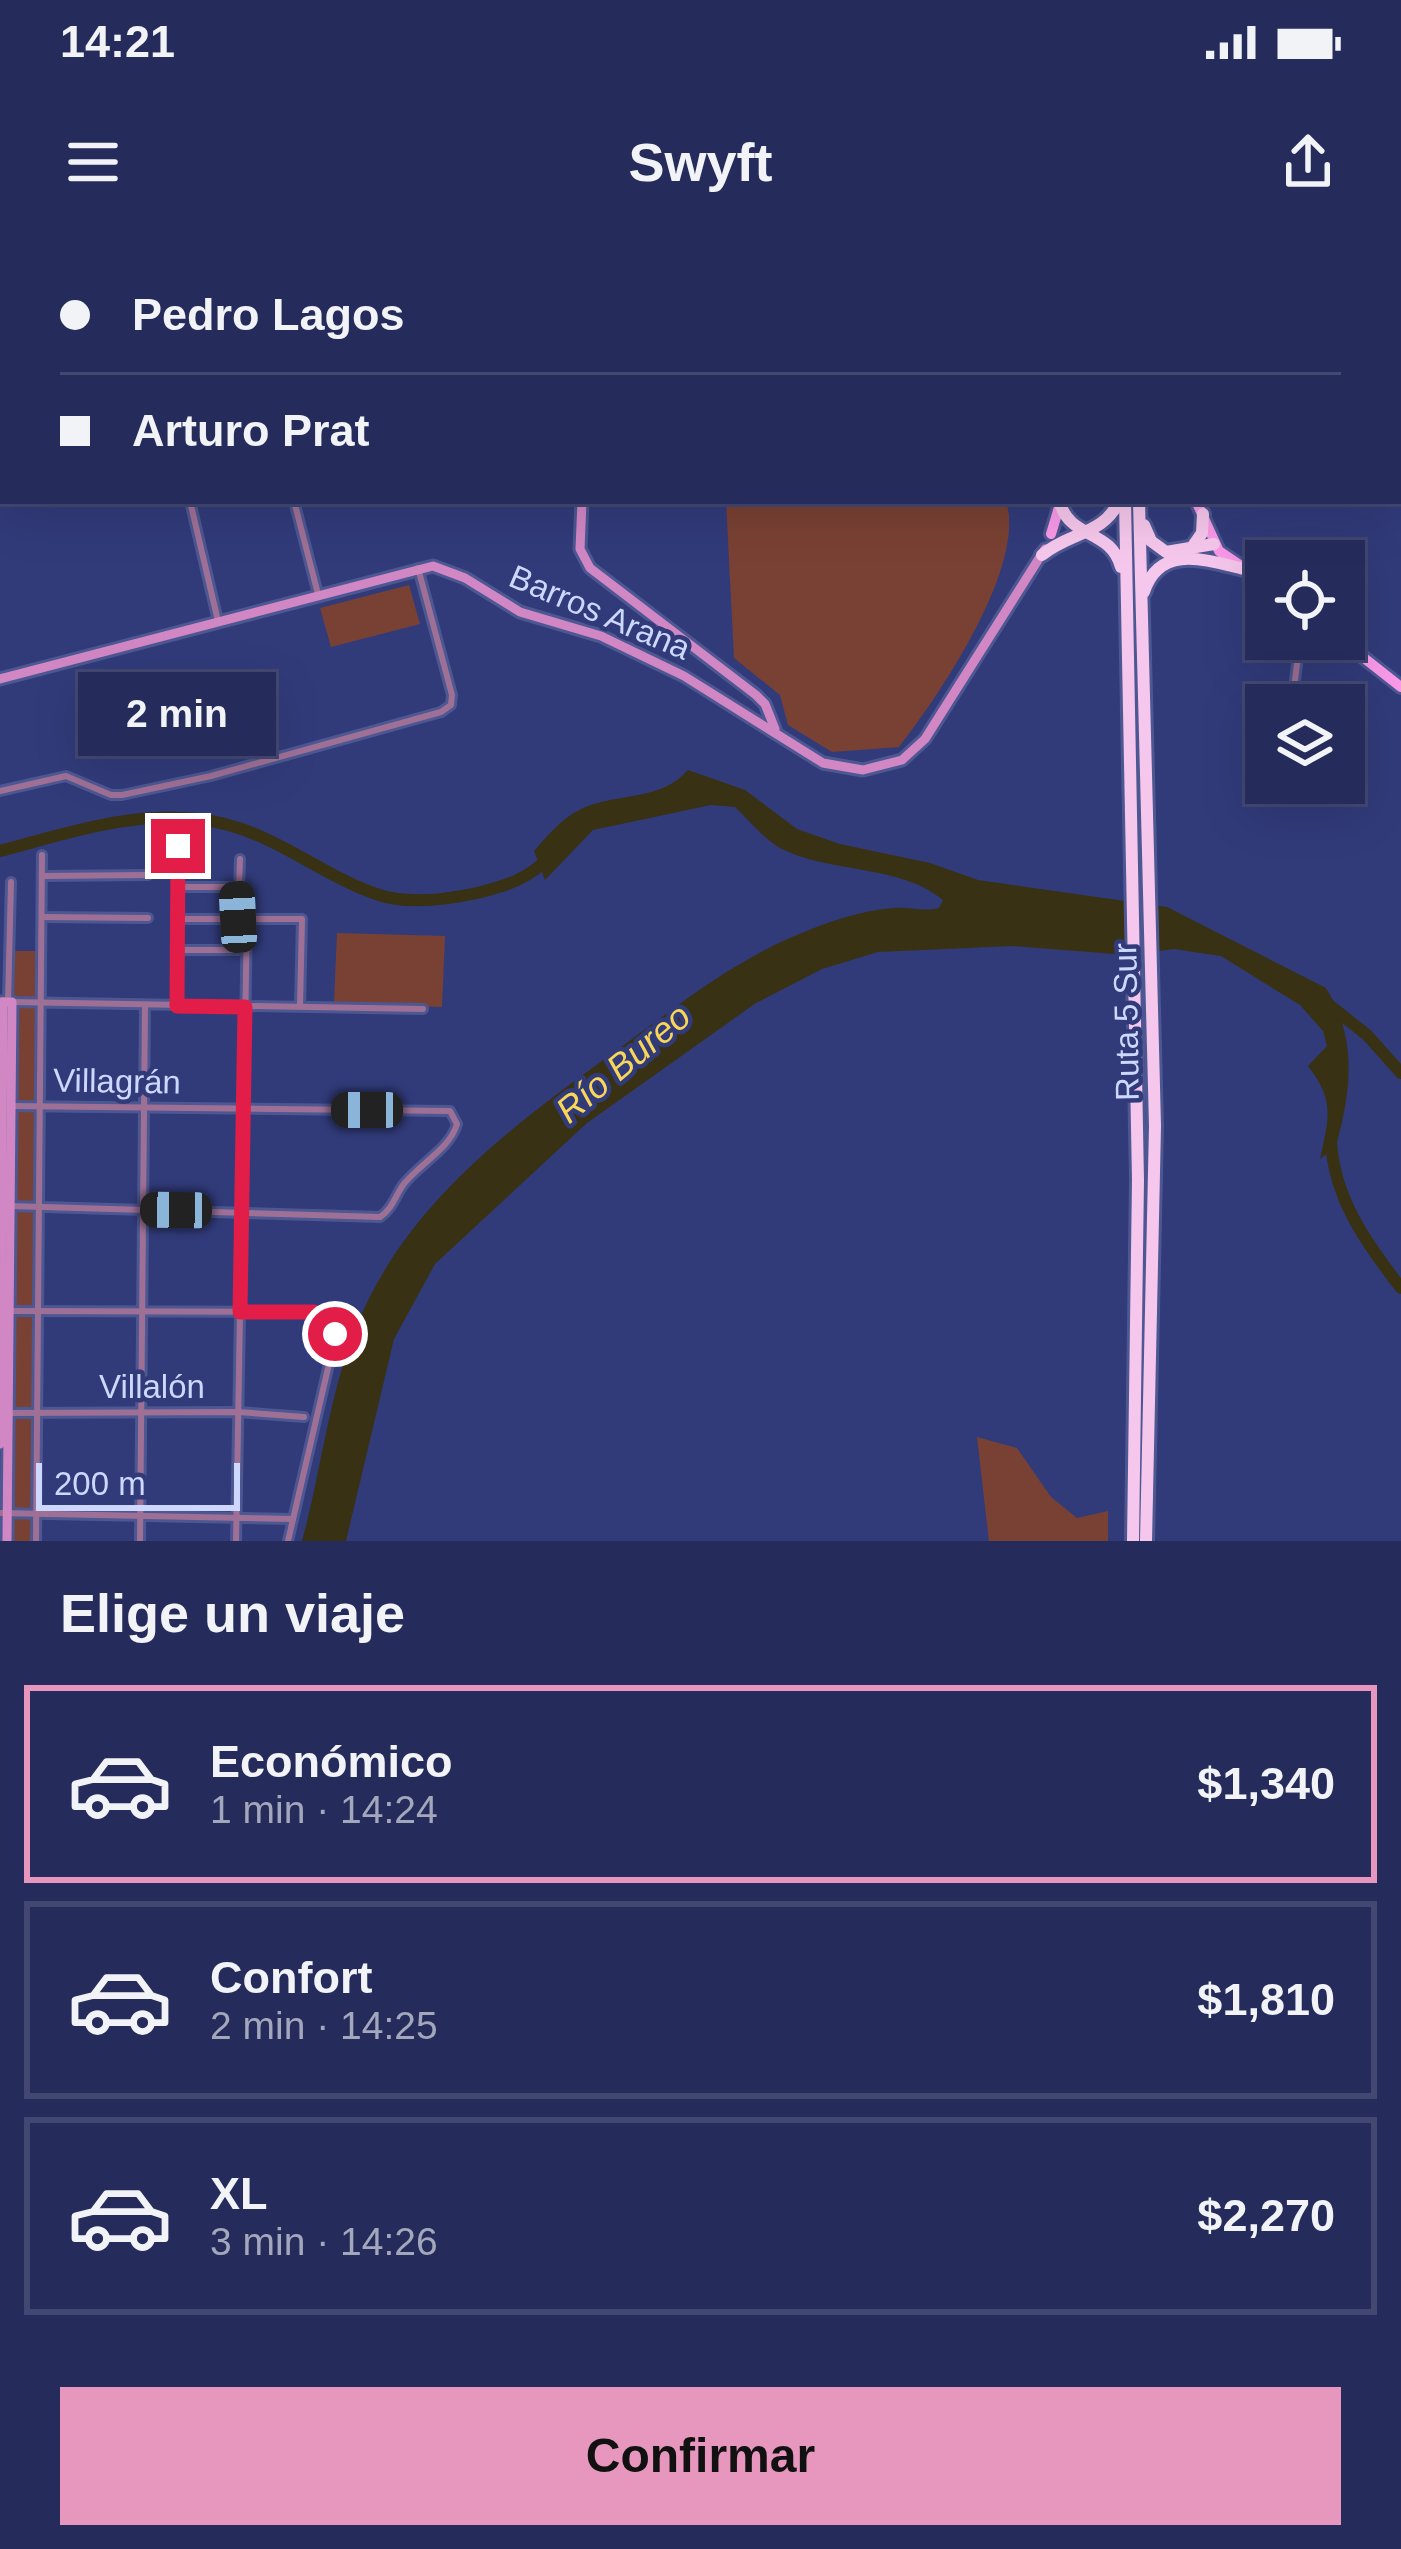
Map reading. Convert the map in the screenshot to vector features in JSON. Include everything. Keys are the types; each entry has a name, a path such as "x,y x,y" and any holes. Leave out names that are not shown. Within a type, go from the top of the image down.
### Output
{"highway":[{"path":"1061,504 1066,519 1112,546 1126,592"},
{"path":"1042,555 1107,521 1128,504"},
{"name":"Ruta 5 Sur","path":"1130,504 1126,592 1138,1238 1133,1541"},
{"name":"Ruta 5 Sur","path":"1130,504 1141,604 1153,1019 1155,1198 1146,1541"},
{"path":"1131,504 1157,548 1194,553 1245,569"},
{"path":"1194,553 1202,532 1200,507"},
{"path":"1052,534 1084,532"},
{"path":"1141,604 1157,567 1214,544"}],"main road":[{"path":"582,504 580,549 590,568 756,695 776,731"},
{"path":"1052,534 1060,504"},
{"path":"1200,507 1214,544 1245,568"},
{"name":"Barros Arana","path":"418,568 446,569 520,612 618,644 706,688 814,758 843,768 873,769 908,757 940,719 1052,534"},
{"path":"0,679 418,568"},
{"path":"1365,659 1401,687"},
{"path":"6,1002 3,1413 7,1541"},
{"path":"0,1444 3,1413"}],"street":[{"path":"191,504 218,621"},
{"path":"295,504 318,594"},
{"path":"0,791 66,776 122,795 211,776 442,712 451,705 452,695 418,568"},
{"path":"177,1006 178,846"},
{"path":"36,1541 42,855"},
{"path":"236,1541 247,950 236,887 240,859"},
{"path":"42,876 148,875"},
{"path":"11,882 4,948 6,1002 423,1010"},
{"path":"177,887 236,887"},
{"path":"42,917 148,918"},
{"path":"177,919 302,920 299,1008"},
{"path":"177,950 247,950"},
{"path":"140,1541 145,1005"},
{"name":"Villagrán","path":"4,1106 450,1111 456,1120 452,1136 416,1169 386,1214 242,1211"},
{"path":"4,1206 242,1211"},
{"path":"3,1310 314,1312 330,1319 335,1334 288,1541"},
{"name":"Villalón","path":"3,1413 238,1412 304,1418"},
{"path":"4,1513 293,1519"}],"shaded area":[{"path":"726,504 1006,504 1009,528 1004,560 992,594 956,664 899,747 832,752 788,725 780,695 734,658"},
{"path":"409,585 420,624 331,647 320,608"},
{"path":"337,933 445,936 442,1007 334,1003"},
{"path":"13,951 36,951 31,1541 11,1541 18,999 12,998"},
{"path":"977,1437 1017,1448 1051,1497 1077,1518 1108,1511 1108,1541 989,1541"}],"water":[{"path":"688,770 745,790 797,829 840,844 930,863 978,880 1167,907 1326,988 1343,1026 1349,1065 1336,1146 1320,1159 1328,1110 1323,1089 1308,1066 1327,1046 1323,1031 1300,1005 1221,956 1174,949 1127,955 1012,946 878,952 822,969 756,1003 587,1123 435,1264 394,1339 346,1541 302,1541 333,1402 359,1320 408,1235 474,1163 588,1071 752,957 808,930 857,914 939,908 943,900 926,889 784,850 735,807 711,805 593,830 545,880 534,851 569,817 596,803 665,787"}],"waterway":[{"path":"0,851 123,821 199,819 248,831 376,894 413,900 497,888 525,876 549,857"},
{"name":"Río Bureo","path":"1328,1004 1367,1035 1401,1073"},
{"name":"Río Bureo","path":"1331,1139 1345,1200 1401,1288"}],"route":[{"path":"178,846 177,1006 245,1007 240,1312 314,1312 330,1319 335,1334"}]}
